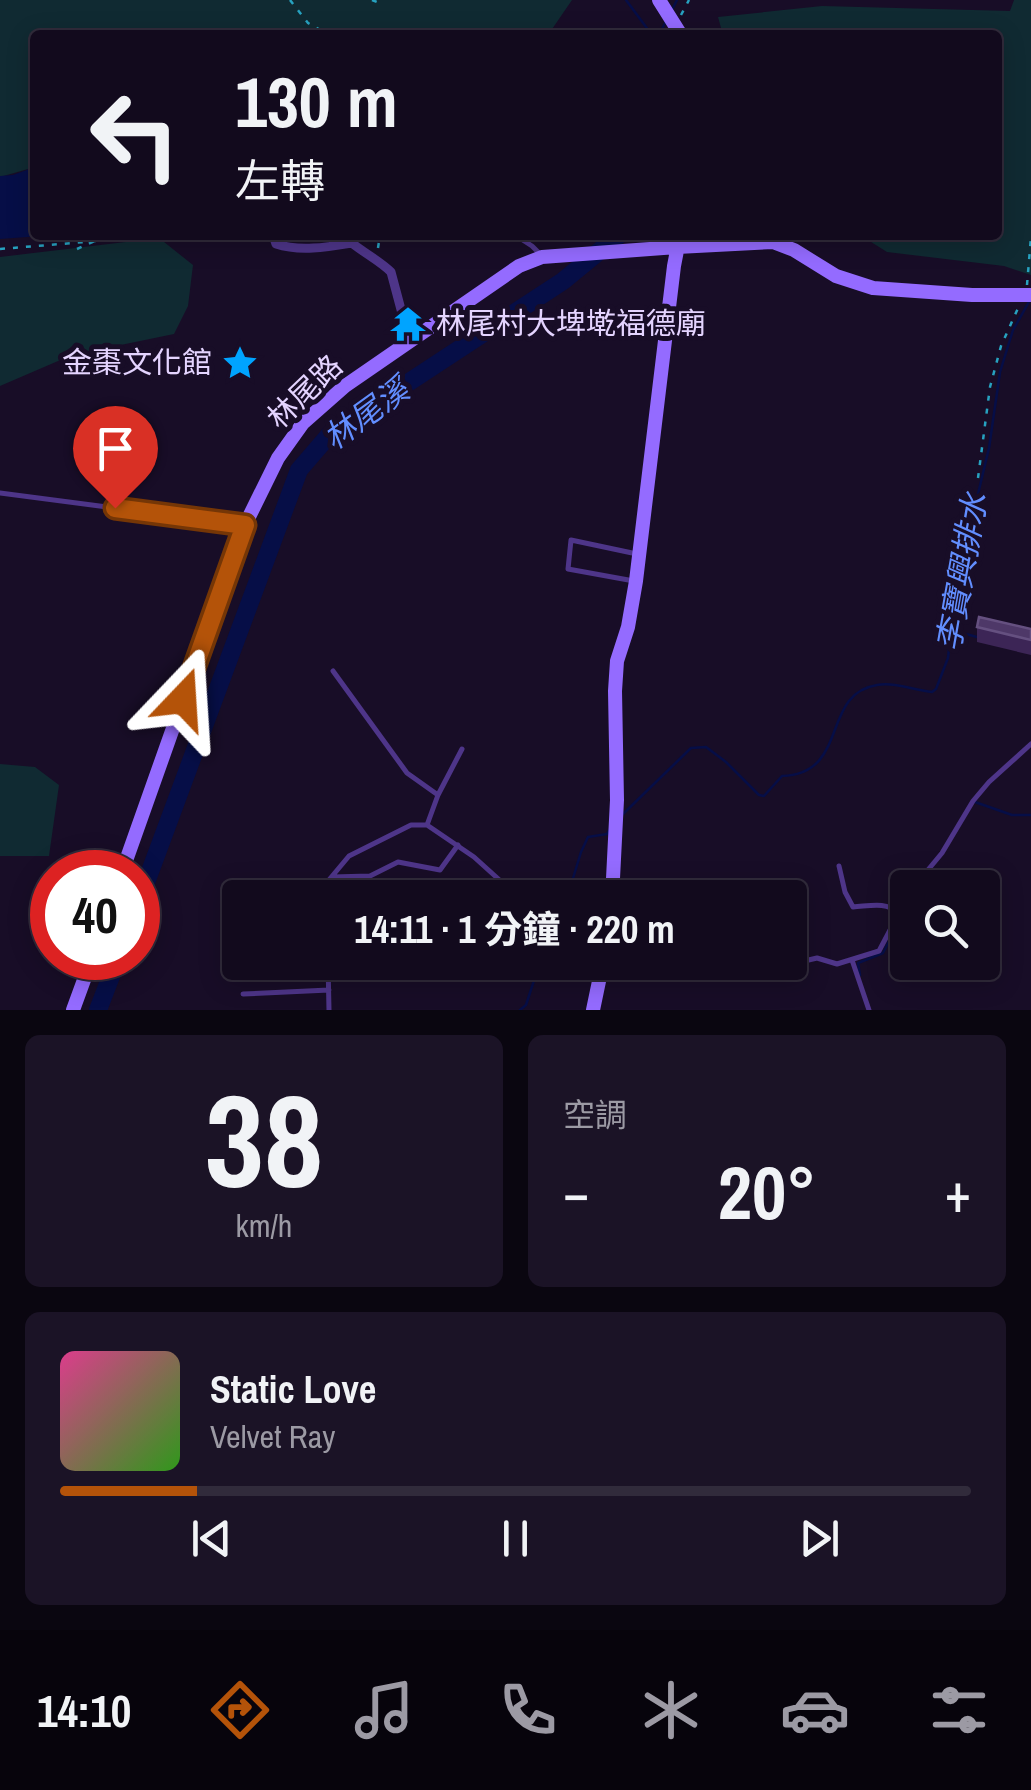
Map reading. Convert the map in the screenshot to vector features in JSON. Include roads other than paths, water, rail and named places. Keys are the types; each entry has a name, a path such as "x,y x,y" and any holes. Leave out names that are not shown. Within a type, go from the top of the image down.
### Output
{"street":[{"path":"658,0 678,30"},
{"path":"273,240 286,248 334,248 352,243 392,272 402,317 414,339"},
{"path":"613,880 617,661 628,627 640,554 679,241"},
{"path":"542,258 679,241 773,242 836,276 873,288 1026,295"},
{"name":"林尾路","path":"130,850 245,525 278,458 303,423 345,386 519,266 542,258"},
{"path":"73,1010 84,980"},
{"path":"593,1010 599,980"}],"lane":[{"path":"522,240 542,258"},
{"path":"0,493 245,525"},
{"path":"636,581 568,569 571,540 640,554"},
{"path":"333,671 408,773 438,796"},
{"path":"928,870 973,801 1031,744"},
{"path":"427,825 462,750"},
{"path":"331,878 349,856 411,825 427,825 500,880"},
{"path":"331,878 370,876 398,862 440,870 458,846"},
{"path":"839,866 853,907 890,907"},
{"path":"807,961 818,958 836,964 880,951 890,932"},
{"path":"852,960 869,1010"},
{"path":"329,980 329,1010"},
{"path":"244,994 329,990"}],"waterway":[{"name":"林尾溪","path":"626,0 648,30"},
{"path":"671,12 677,0"},
{"path":"662,30 665,23"},
{"name":"林尾溪","path":"158,850 299,470 330,434 563,281 613,240"},
{"name":"李寶興排水","path":"622,815 691,748 706,747 764,796 782,776 803,772 818,762 848,703 859,691 884,684 932,692 936,689 948,658 956,586 989,448 1000,372 1013,330 1030,300"},
{"path":"951,630 977,637"},
{"path":"975,802 1012,815 1031,815"},
{"name":"李寶興排水","path":"572,880 588,837 607,834 610,829"},
{"path":"860,975 858,963 883,953 890,939"},
{"name":"林尾溪","path":"98,1010 110,980"},
{"name":"李寶興排水","path":"520,1010 526,1005 534,980"}],"place":[{"name":"林尾村大埤墘福德廟","path":"408,324"},
{"name":"金棗文化館","path":"240,363"}]}
